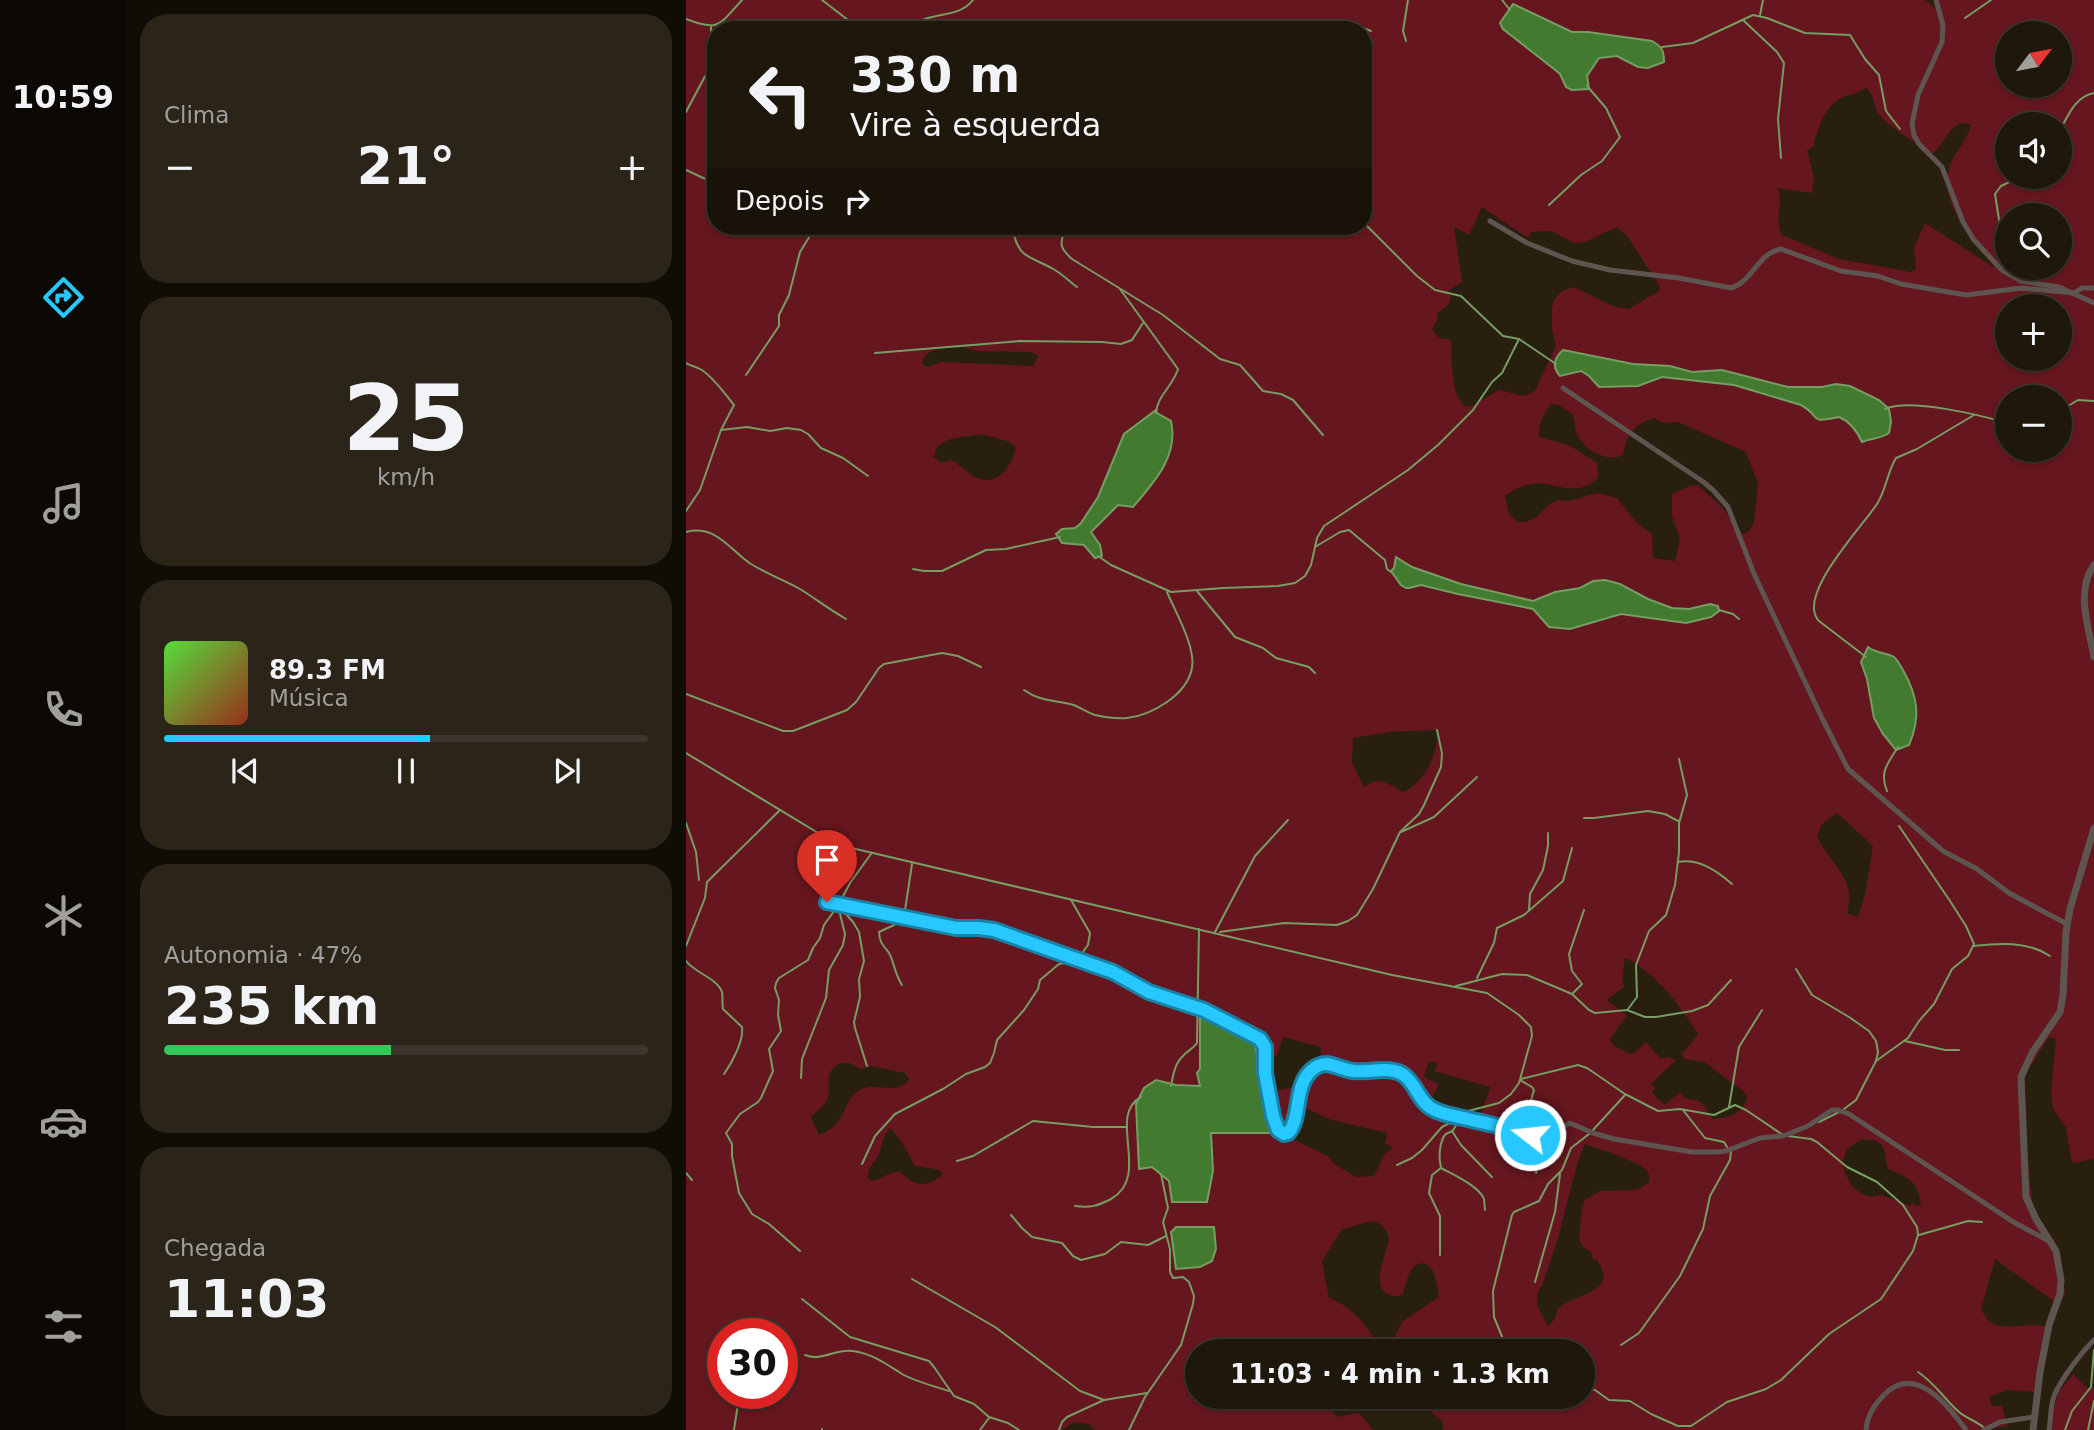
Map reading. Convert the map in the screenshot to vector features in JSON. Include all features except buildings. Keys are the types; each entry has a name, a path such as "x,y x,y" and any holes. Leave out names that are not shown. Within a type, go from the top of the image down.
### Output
{"street":[{"path":"1936,0 1943,25 1942,42 1918,95 1912,124 1914,135 1919,144 1942,167 1963,222 1974,240 2002,270 2021,281 2059,287 2094,303"},
{"path":"1490,221 1527,243 1572,261 1610,270 1679,278 1731,288 1745,279 1767,254 1781,249 1841,271 1966,295 2022,288 2074,293 2082,288 2094,288"},
{"path":"1563,388 1702,481 1728,507 1755,576 1849,769 1944,851 1977,869 2009,893 2067,924"},
{"path":"2094,565 2084,586 2094,657"},
{"path":"2033,1430 2045,1343 2060,1294 2060,1266 2052,1242 2036,1219 2026,1197 2020,1085 2027,1062 2060,1012 2067,924 2094,828"},
{"path":"827,902 956,928 994,930 1097,965 1127,978 1149,992 1204,1010 1263,1041 1265,1073 1273,1116 1278,1130 1284,1134 1293,1128 1298,1097 1306,1076 1317,1066 1327,1064 1356,1072 1390,1071 1402,1074 1432,1109 1530,1135 1545,1136 1570,1123 1603,1137 1692,1152 1726,1151 1759,1138 1783,1136 1808,1126 1832,1110 1838,1110 1849,1114 2015,1223 2052,1242"},
{"path":"2049,1430 2055,1394 2082,1353 2094,1340"},
{"path":"1866,1430 1867,1420 1877,1401 1898,1384 1908,1384 1930,1391 1942,1399 1966,1430"},
{"path":"1984,1430 2000,1422 2034,1418"}],"shaded area":[{"path":"686,0 1925,0 1938,10 1934,0 2094,0 2094,1159 2072,1163 2066,1128 2053,1109 2051,1092 2056,1039 2049,1037 2021,1081 2033,1208 2055,1242 2065,1296 2055,1302 1995,1259 1981,1310 1991,1322 1999,1325 2034,1325 2048,1328 2037,1392 2007,1390 1989,1397 1992,1406 2002,1406 2007,1426 1982,1430 1443,1430 1443,1422 1430,1411 1419,1409 1595,1409 1595,1339 1394,1339 1402,1322 1439,1297 1436,1279 1429,1266 1417,1264 1408,1277 1403,1294 1394,1296 1386,1293 1380,1282 1380,1275 1389,1237 1380,1224 1369,1222 1342,1229 1322,1261 1329,1298 1360,1319 1374,1339 1185,1339 1185,1409 1331,1409 1337,1417 1359,1413 1373,1430 1095,1430 1089,1424 1074,1422 1062,1430 686,1430","holes":["1513,4 1572,32 1615,36 1617,56 1599,59 1587,76 1589,88 1563,82 1560,74 1500,23","1866,88 1882,118 1932,154 1953,128 1964,123 1971,125 1951,163 1948,192 1967,232 1995,268 1925,223 1914,248 1916,269 1911,272 1839,259 1782,235 1777,188 1812,193 1814,178 1807,150 1813,147 1822,120 1834,103","1482,207 1528,238 1531,232 1551,231 1574,243 1585,242 1617,227 1628,237 1660,287 1659,291 1629,309 1615,307 1574,287 1562,291 1554,300 1552,308 1552,329 1556,346 1535,391 1524,396 1499,390 1467,407 1461,402 1455,387 1451,340 1439,338 1432,329 1438,319 1436,314 1449,304 1451,297 1448,291 1462,282 1454,227 1469,235","962,347 979,351 1031,352 1038,356 1033,366 941,362 928,367 922,362 935,349","1633,364 1670,366 1692,372 1723,370 1788,387 1822,387 1836,384 1857,431 1841,419 1813,417 1807,408 1801,405 1734,385 1662,377 1638,386 1592,380 1581,371 1560,376 1555,370","1551,404 1559,405 1573,415 1577,435 1582,442 1592,451 1605,456 1623,455 1632,431 1654,418 1664,423 1678,422 1746,452 1758,484 1754,522 1749,531 1744,534 1739,532 1722,507 1698,485 1672,494 1672,516 1680,539 1675,561 1653,558 1652,534 1636,522 1617,498 1598,493 1569,501 1558,500 1536,517 1526,522 1517,522 1508,512 1505,496 1514,490 1535,483 1580,488 1598,477 1597,463 1569,445 1539,437 1542,419","1155,410 1171,421 1168,458 1155,480 1133,507 1119,504 1091,532 1100,545 1090,551 1084,545 1077,544 1068,529 1078,525 1094,504 1119,443 1128,430","982,434 1010,442 1016,448 1011,461 1003,473 992,480 978,478 952,460 941,463 934,457 940,445 953,439","1396,558 1412,567 1461,584 1533,601 1563,589 1580,588 1593,581 1620,584 1672,608 1689,609 1715,605 1686,623 1621,614 1570,629 1549,627 1533,609 1421,585 1409,588 1401,585 1391,572","1869,648 1896,659 1916,700 1916,721 1909,745 1896,750 1880,730 1875,721 1861,666","1437,730 1436,748 1429,766 1418,781 1403,792 1379,781 1364,787 1352,763 1353,738 1390,732","1837,813 1873,846 1865,895 1858,917 1848,914 1847,883 1817,836 1822,824","1625,958 1647,972 1666,990 1698,1034 1681,1053 1685,1059 1704,1062 1743,1091 1747,1097 1739,1111 1730,1116 1713,1119 1701,1102 1686,1099 1680,1092 1665,1105 1652,1093 1655,1087 1650,1085 1676,1060 1667,1057 1661,1059 1646,1042 1630,1054 1614,1046 1610,1039 1627,1015 1606,1000 1624,987 1622,979","1283,1037 1321,1047 1320,1063 1304,1072 1295,1087 1270,1092 1270,1131 1211,1133 1212,1184 1169,1182 1152,1167 1139,1169 1136,1104 1156,1080 1176,1085 1200,1086 1200,1080 1253,1038 1262,1059 1277,1055","1429,1061 1438,1063 1434,1071 1490,1087 1479,1121 1428,1107 1439,1084 1424,1077","840,1063 849,1063 861,1069 871,1066 905,1073 909,1079 898,1087 871,1087 858,1091 835,1125 819,1135 811,1117 827,1100 831,1071","1295,1103 1329,1119 1387,1133 1385,1144 1393,1147 1385,1154 1374,1176 1356,1177 1333,1163 1328,1156 1286,1136","890,1128 915,1166 941,1170 942,1175 935,1181 923,1184 897,1172 872,1181 868,1178 869,1170 879,1155","1860,1140 1880,1143 1888,1169 1914,1184 1921,1204 1918,1206 1912,1203 1910,1206 1882,1195 1870,1197 1860,1193 1852,1186 1844,1171 1843,1160 1847,1149","1585,1144 1627,1159 1647,1171 1649,1182 1637,1190 1600,1191 1585,1200 1579,1240 1584,1248 1591,1252 1593,1260 1597,1260 1603,1271 1603,1279 1593,1291 1560,1307 1548,1326 1537,1305 1537,1295 1557,1242"]},
{"path":"1513,4 1572,32 1652,41 1662,49 1664,62 1648,68 1638,67 1617,56 1599,58 1587,76 1589,89 1572,90 1566,87 1560,74 1503,29 1500,23"},
{"path":"1563,350 1633,364 1670,366 1692,372 1722,370 1788,387 1822,387 1836,384 1850,386 1879,400 1889,409 1889,433 1862,442 1853,427 1839,417 1818,419 1801,405 1734,385 1662,377 1638,386 1599,387 1581,371 1560,376 1555,363"},
{"path":"1156,410 1171,421 1173,434 1168,457 1156,478 1133,507 1118,505 1091,532 1100,545 1102,556 1095,558 1084,545 1062,543 1056,534 1062,529 1075,528 1081,523 1098,497 1124,434"},
{"path":"1396,557 1412,567 1461,584 1533,601 1555,592 1605,580 1672,608 1689,609 1710,604 1718,606 1719,611 1711,617 1686,623 1621,614 1570,629 1549,627 1533,609 1421,585 1406,588 1391,571"},
{"path":"1868,647 1895,658 1915,698 1913,735 1909,745 1896,750 1874,718 1861,662"},
{"path":"1200,1013 1253,1038 1270,1104 1270,1131 1211,1133 1213,1171 1207,1202 1172,1202 1169,1181 1152,1167 1139,1169 1136,1104 1144,1088 1156,1080 1176,1085 1200,1086 1197,1073 1200,1069"},
{"path":"1176,1227 1214,1227 1216,1249 1212,1261 1200,1267 1176,1269 1171,1232"},
{"path":"2073,1374 2087,1388 2094,1388 2094,1430 2048,1430 2058,1393"}],"waterway":[{"path":"722,21 742,0"},
{"path":"822,0 849,21"},
{"path":"921,21 959,11 973,0"},
{"path":"1406,41 1403,31 1408,0"},
{"path":"1502,0 1510,10"},
{"path":"1760,15 1763,0"},
{"path":"1965,18 1991,0"},
{"path":"1662,47 1693,43 1753,15 1805,33 1850,35 1879,75 1886,111 1900,129"},
{"path":"686,19 707,25"},
{"path":"1743,20 1777,52 1784,63 1778,119 1781,158"},
{"path":"686,112 707,73"},
{"path":"1549,205 1581,175 1602,161 1620,137 1606,108 1587,86"},
{"path":"2070,112 2082,98 2094,93"},
{"path":"686,170 707,180"},
{"path":"1996,203 1995,194 1999,189"},
{"path":"1372,231 1435,290 1461,296 1503,336 1519,339 1556,364"},
{"path":"746,375 779,326 779,315 789,295 800,252 810,235"},
{"path":"1014,235 1021,251 1055,270 1077,287"},
{"path":"1063,235 1063,248 1072,259 1163,315 1220,359 1240,365 1263,391 1281,394 1293,400 1323,435"},
{"path":"1120,289 1178,369 1159,401 1156,413"},
{"path":"875,353 1020,341 1121,344 1132,340 1143,323"},
{"path":"1098,556 1111,565 1171,592 1295,583 1305,576 1311,565 1317,538 1324,526 1408,470 1438,445 1473,410 1492,382 1502,373 1519,339"},
{"path":"686,363 707,374 734,405 721,430 700,490 686,511"},
{"path":"2072,404 2078,400 2094,401"},
{"path":"1885,409 1896,406 1927,406 1995,420"},
{"path":"1866,657 1819,621 1814,610 1816,595 1823,579 1877,504 1896,458 1917,449 1974,415"},
{"path":"721,430 747,427 770,431 787,428 801,430 821,448 843,458 868,476"},
{"path":"1315,547 1340,532 1349,530 1385,560 1387,569 1391,572"},
{"path":"686,532 697,531 714,535 751,564 800,589 846,619"},
{"path":"913,569 942,571 986,550 1006,549 1060,537"},
{"path":"1197,591 1235,637 1263,648 1276,658 1309,667 1315,673"},
{"path":"1024,690 1041,698 1073,705 1095,715 1115,718 1147,713 1167,702 1183,687 1192,668 1188,640 1167,592"},
{"path":"1719,610 1739,619"},
{"path":"686,694 783,731 793,731 847,710 884,664 942,653 958,656 981,667"},
{"path":"1220,932 1284,923 1337,925 1357,915 1373,889 1400,832 1419,814 1441,767 1442,753 1437,730"},
{"path":"1887,791 1884,773 1898,747"},
{"path":"686,753 843,846 1392,975 1487,993 1519,1015 1531,1027 1532,1036 1519,1083 1511,1094 1499,1103 1462,1113 1459,1118 1442,1127 1422,1150 1397,1165"},
{"path":"1628,1009 1637,997 1636,965 1649,931 1666,915 1675,885 1679,823 1687,795 1679,759"},
{"path":"1401,832 1434,817 1477,777"},
{"path":"686,946 705,898 707,882 780,810"},
{"path":"1584,818 1648,811 1665,814 1678,821"},
{"path":"1215,932 1255,856 1288,820"},
{"path":"686,823 696,852 699,880"},
{"path":"1876,1061 1908,1038 1934,1004 1952,969 1968,956 1974,944 1966,926 1899,826"},
{"path":"1529,910 1530,894 1543,870 1548,833"},
{"path":"1477,978 1494,943 1497,928 1524,915 1563,881 1572,848"},
{"path":"840,902 871,854"},
{"path":"1678,862 1700,864 1714,870 1732,884"},
{"path":"902,985 879,932 904,917 912,864"},
{"path":"862,1164 875,1136 895,1114 990,1063 997,1040 1024,1010 1038,989 1040,980 1059,964 1072,962 1080,956 1088,945 1090,933 1071,900"},
{"path":"801,1078 802,1059 826,998 829,970 843,945 845,934 838,906"},
{"path":"839,906 859,932 864,961 854,1022 867,1066"},
{"path":"800,1251 769,1224 752,1214 739,1193 732,1144 726,1133 740,1114 758,1102 773,1071 769,1049 781,1031 776,983 779,978 808,960 824,925 837,907"},
{"path":"1573,993 1582,984 1572,971 1569,954 1584,910"},
{"path":"1171,1086 1178,1062 1197,1043 1199,929"},
{"path":"1973,946 2023,945 2050,956"},
{"path":"686,961 719,987 723,1009 742,1027 739,1045 724,1074"},
{"path":"1796,969 1812,995 1869,1031 1876,1041 1876,1061 1856,1100 1844,1109"},
{"path":"1456,986 1502,974 1527,975 1572,994 1595,1013 1627,1010 1645,1017 1656,1017 1692,1011 1708,1005 1731,980"},
{"path":"1729,1107 1739,1047 1762,1010"},
{"path":"1905,1041 1945,1050 1959,1050"},
{"path":"1521,1079 1578,1065 1658,1111 1680,1109 1714,1115 1735,1105 1783,1135"},
{"path":"1520,1080 1534,1090 1529,1107 1537,1129 1539,1158 1536,1173"},
{"path":"1593,1130 1625,1095"},
{"path":"1075,1206 1090,1207 1102,1203 1123,1189 1129,1162 1127,1118 1131,1106 1141,1097"},
{"path":"1683,1110 1705,1138 1724,1142 1727,1147"},
{"path":"1819,1122 1839,1112"},
{"path":"1441,1168 1442,1142 1445,1134 1454,1129 1459,1119"},
{"path":"957,1161 973,1156 1033,1121 1093,1127 1127,1127"},
{"path":"1452,1131 1461,1145 1492,1177"},
{"path":"1503,1339 1494,1317 1493,1291 1512,1215 1539,1201 1548,1184 1562,1170 1571,1148 1589,1134"},
{"path":"1595,1390 1609,1400 1630,1401 1678,1426 1691,1426 1727,1402 1766,1389 1781,1380 1829,1334 1881,1299 1913,1251 1918,1235 1917,1227 1903,1205 1877,1182 1847,1167 1817,1142 1788,1136"},
{"path":"1621,1345 1639,1333 1680,1276 1703,1229 1710,1196 1730,1160 1731,1151"},
{"path":"1441,1168 1477,1190 1484,1199 1485,1210"},
{"path":"1440,1255 1440,1216 1429,1193 1432,1175 1441,1168"},
{"path":"686,1173 692,1180"},
{"path":"1129,1430 1145,1397 1181,1345 1193,1304 1194,1296 1189,1282 1183,1277 1173,1278 1170,1272 1170,1249 1163,1222 1168,1208 1161,1174"},
{"path":"1535,1282 1555,1212 1560,1174"},
{"path":"1011,1215 1032,1237 1062,1243 1073,1256 1081,1260 1105,1254 1121,1242 1148,1245 1166,1236"},
{"path":"1919,1235 1968,1221 1982,1222"},
{"path":"912,1279 995,1327 1080,1391 1104,1400"},
{"path":"802,1299 850,1337 929,1361 954,1396 974,1404 989,1417 1019,1430"},
{"path":"2065,1430 2072,1411 2091,1387 2094,1350"},
{"path":"805,1355 817,1357 841,1351 860,1352 913,1379 949,1391"},
{"path":"1918,1372 1959,1412 1983,1427"},
{"path":"1059,1430 1067,1417 1104,1400 1147,1393"},
{"path":"2088,1430 2094,1401"},
{"path":"734,1430 737,1409"},
{"path":"980,1430 989,1418"}],"route":[{"path":"827,902 956,928 994,930 1097,965 1127,978 1149,992 1204,1010 1227,1021 1260,1039 1264,1044 1265,1073 1275,1125 1284,1134 1293,1128 1298,1097 1306,1076 1317,1066 1327,1064 1356,1072 1380,1070 1402,1074 1432,1109 1530,1135"}]}
